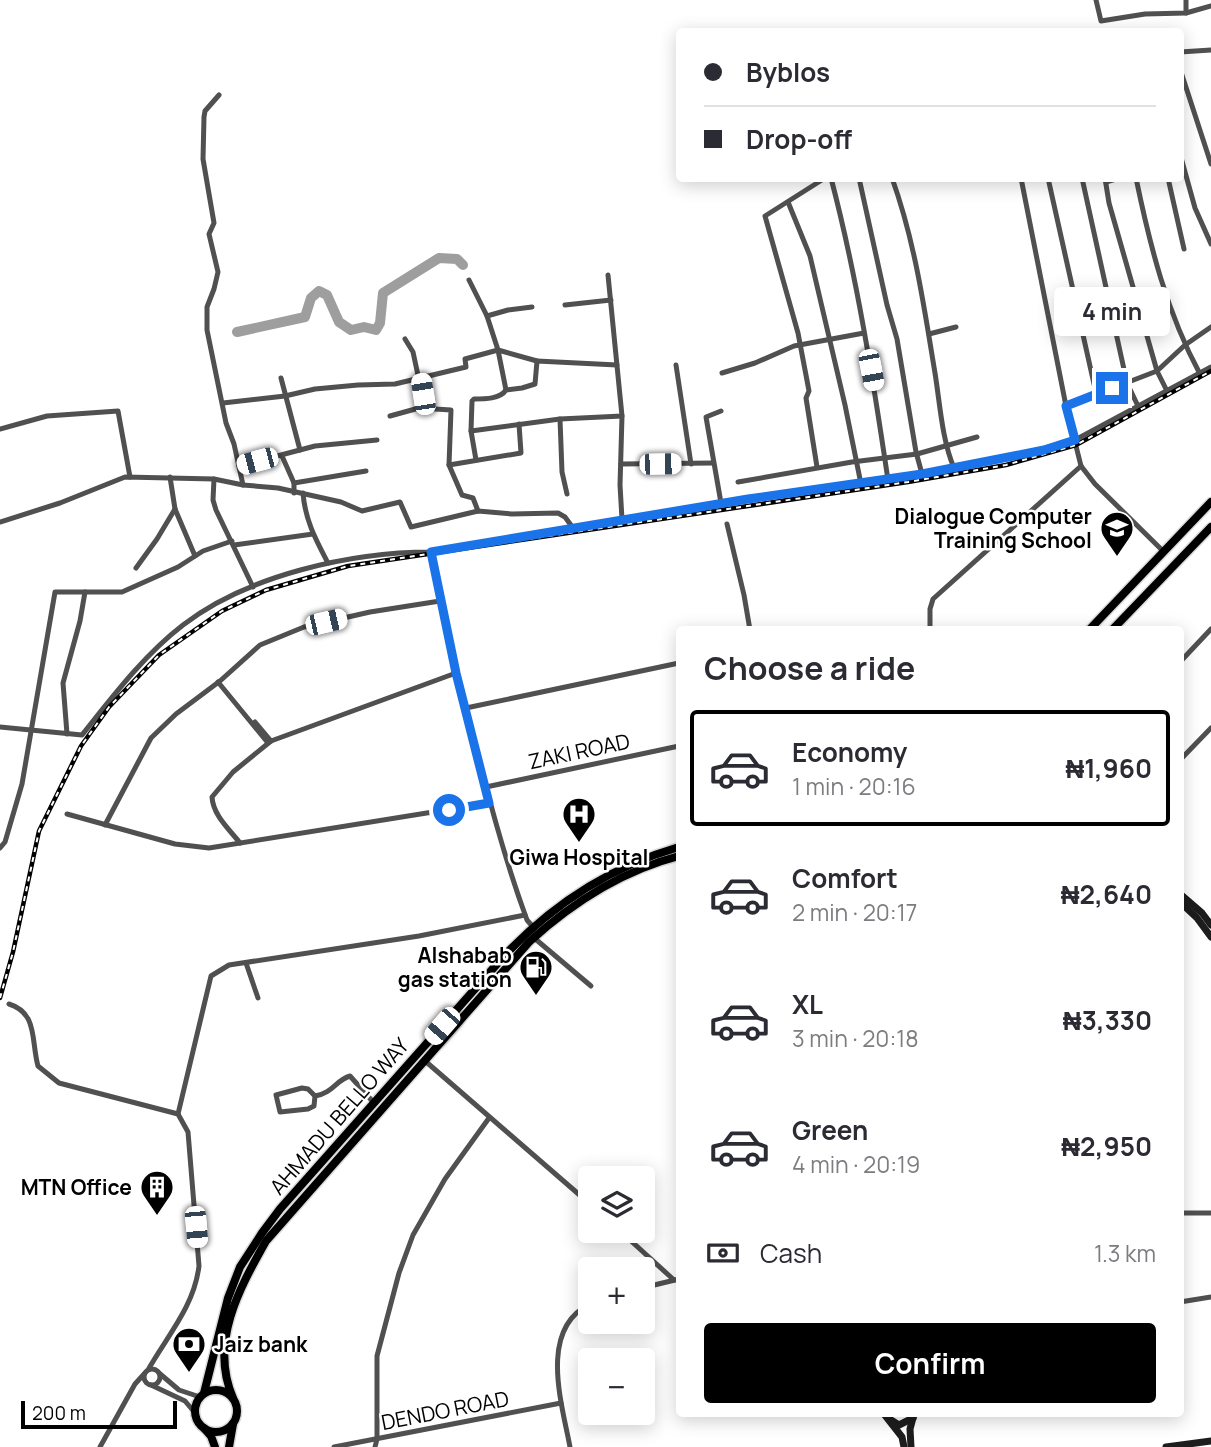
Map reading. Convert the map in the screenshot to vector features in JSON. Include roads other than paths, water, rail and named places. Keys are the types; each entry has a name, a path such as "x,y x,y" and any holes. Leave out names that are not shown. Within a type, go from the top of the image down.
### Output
{"main road":[{"path":"1093,626 1211,502"},
{"path":"1116,626 1211,527"},
{"name":"AHMADU BELLO WAY","path":"202,1395 228,1298 240,1267 280,1209 505,955 533,927 563,902 607,875 676,848"},
{"name":"AHMADU BELLO WAY","path":"233,1398 224,1375 222,1351 238,1295 266,1241 533,937 569,907 590,894 617,879 676,857"},
{"path":"1184,897 1211,925"},
{"path":"1184,906 1211,937"},
{"path":"1202,913 1211,915"},
{"path":"215,1447 211,1436 195,1414 195,1407 202,1395 219,1390 233,1398 237,1409 229,1447"},
{"path":"887,1417 899,1425 912,1417"},
{"path":"887,1417 909,1446"},
{"path":"909,1446 914,1417"},
{"path":"202,1426 218,1432 233,1424"},
{"path":"1166,1447 1211,1441"}],"street":[{"path":"1096,0 1101,21 1145,14 1186,13 1211,6"},
{"path":"1186,0 1186,13"},
{"path":"1184,52 1211,50"},
{"path":"1184,81 1211,164"},
{"path":"219,95 205,111 203,159 214,223 209,234 218,272 207,307 207,330 217,385 243,485"},
{"path":"1184,168 1195,208 1211,244"},
{"path":"817,467 806,398 809,391 800,345 765,216 819,182"},
{"path":"832,182 864,333 888,480"},
{"path":"860,182 897,339 922,474"},
{"path":"893,182 919,272 954,468"},
{"path":"1022,182 1066,406 1082,466 1095,484 1164,552"},
{"path":"1049,182 1096,393"},
{"path":"1083,182 1127,383 1138,406"},
{"path":"1105,182 1157,371 1167,391"},
{"path":"1137,182 1166,299 1200,374"},
{"path":"1169,182 1184,249"},
{"path":"788,202 810,256 861,484"},
{"path":"608,275 622,416 622,519"},
{"path":"469,280 498,350 506,390"},
{"path":"565,305 611,300"},
{"path":"486,316 532,307"},
{"path":"929,334 956,327"},
{"path":"1066,406 1157,371 1185,345 1211,327"},
{"path":"722,373 800,345 864,333"},
{"path":"405,339 413,352 421,378 425,408"},
{"path":"223,403 358,384 394,384 466,367 465,359 498,350 537,361 617,365"},
{"path":"476,460 471,431 472,401 495,397 504,394 506,390 535,384 537,361"},
{"path":"676,365 691,464"},
{"path":"0,727 82,735 122,684 182,625 210,607 253,587 328,563 382,555 431,552 721,503 888,480 1044,450 1075,440 1211,367"},
{"path":"281,378 300,450"},
{"path":"390,416 425,408 451,410 449,465 462,495 473,498 478,511"},
{"path":"0,429 47,416 118,411 130,477"},
{"path":"721,411 706,417 721,503"},
{"path":"471,431 560,419 622,416"},
{"path":"560,419 562,472 566,494"},
{"path":"449,465 521,453 519,424"},
{"path":"738,482 817,467 917,454 977,437"},
{"path":"239,466 341,442 377,440"},
{"path":"282,456 294,483 294,493"},
{"path":"621,464 713,463"},
{"path":"930,626 933,599 1082,466"},
{"path":"294,483 366,471"},
{"path":"0,522 130,477 170,477 214,479 278,488 341,502 362,511 400,502 411,527 478,511 498,514 558,513 565,517 573,528"},
{"path":"170,477 174,509 195,556"},
{"path":"214,479 212,489 216,510 253,587"},
{"path":"303,493 304,511 317,548 328,563"},
{"path":"136,568 174,509"},
{"path":"727,524 749,626"},
{"path":"0,848 5,842 22,784 55,592 122,592 178,567 195,556 233,543 313,534"},
{"path":"431,552 456,673 489,803 504,858 525,915 533,927"},
{"path":"67,734 63,683 85,592"},
{"path":"105,825 151,738 260,645 304,627 370,612 440,601"},
{"path":"1184,658 1211,629"},
{"path":"466,708 676,664"},
{"path":"240,843 219,816 213,806 212,797 233,772 269,742 456,673"},
{"path":"219,681 269,742"},
{"path":"1184,756 1211,728"},
{"name":"ZAKI ROAD","path":"486,787 676,747"},
{"path":"67,814 194,848 209,848 489,803"},
{"path":"100,1447 132,1391 158,1355 185,1309 197,1279 199,1266 188,1132 178,1114 211,976 229,965 419,936 525,915"},
{"path":"533,937 591,986"},
{"path":"246,962 258,998"},
{"path":"9,1004 20,1007 29,1017 38,1066 59,1083 178,1114"},
{"path":"424,1060 578,1194"},
{"path":"315,1096 329,1093 348,1076 374,1103"},
{"path":"302,1088 308,1089 315,1096 312,1108 283,1113 279,1110 275,1098 279,1093 302,1088"},
{"path":"375,1447 377,1356 399,1273 413,1235 445,1179 489,1118"},
{"path":"1184,1213 1211,1213"},
{"path":"634,1243 676,1278"},
{"path":"655,1285 676,1279"},
{"path":"1184,1301 1211,1297"},
{"path":"570,1447 557,1364 559,1345 566,1327 578,1313"},
{"path":"149,1385 159,1383 155,1366 158,1355"},
{"path":"146,1371 158,1372 179,1390 202,1395"},
{"path":"146,1371 145,1380 149,1385"},
{"path":"132,1391 141,1384 149,1385 185,1401 195,1414"},
{"name":"DENDO ROAD","path":"334,1447 561,1403"}],"waterway":[{"path":"237,332 305,317 311,298 319,291 327,295 339,322 351,330 364,327 376,330 380,323 383,293 439,258 457,259 463,265"}],"railway":[{"path":"0,998 13,952 39,831 81,746 109,707 159,655 222,611 266,590 348,566 1006,465 1076,445 1211,371"}],"place":[{"name":"Dialogue Computer Training School","path":"1117,558"},
{"name":"Giwa Hospital","path":"579,844"},
{"name":"Alshabab gas station","path":"536,997"},
{"name":"MTN Office","path":"157,1217"},
{"name":"Jaiz bank","path":"189,1374"}]}
